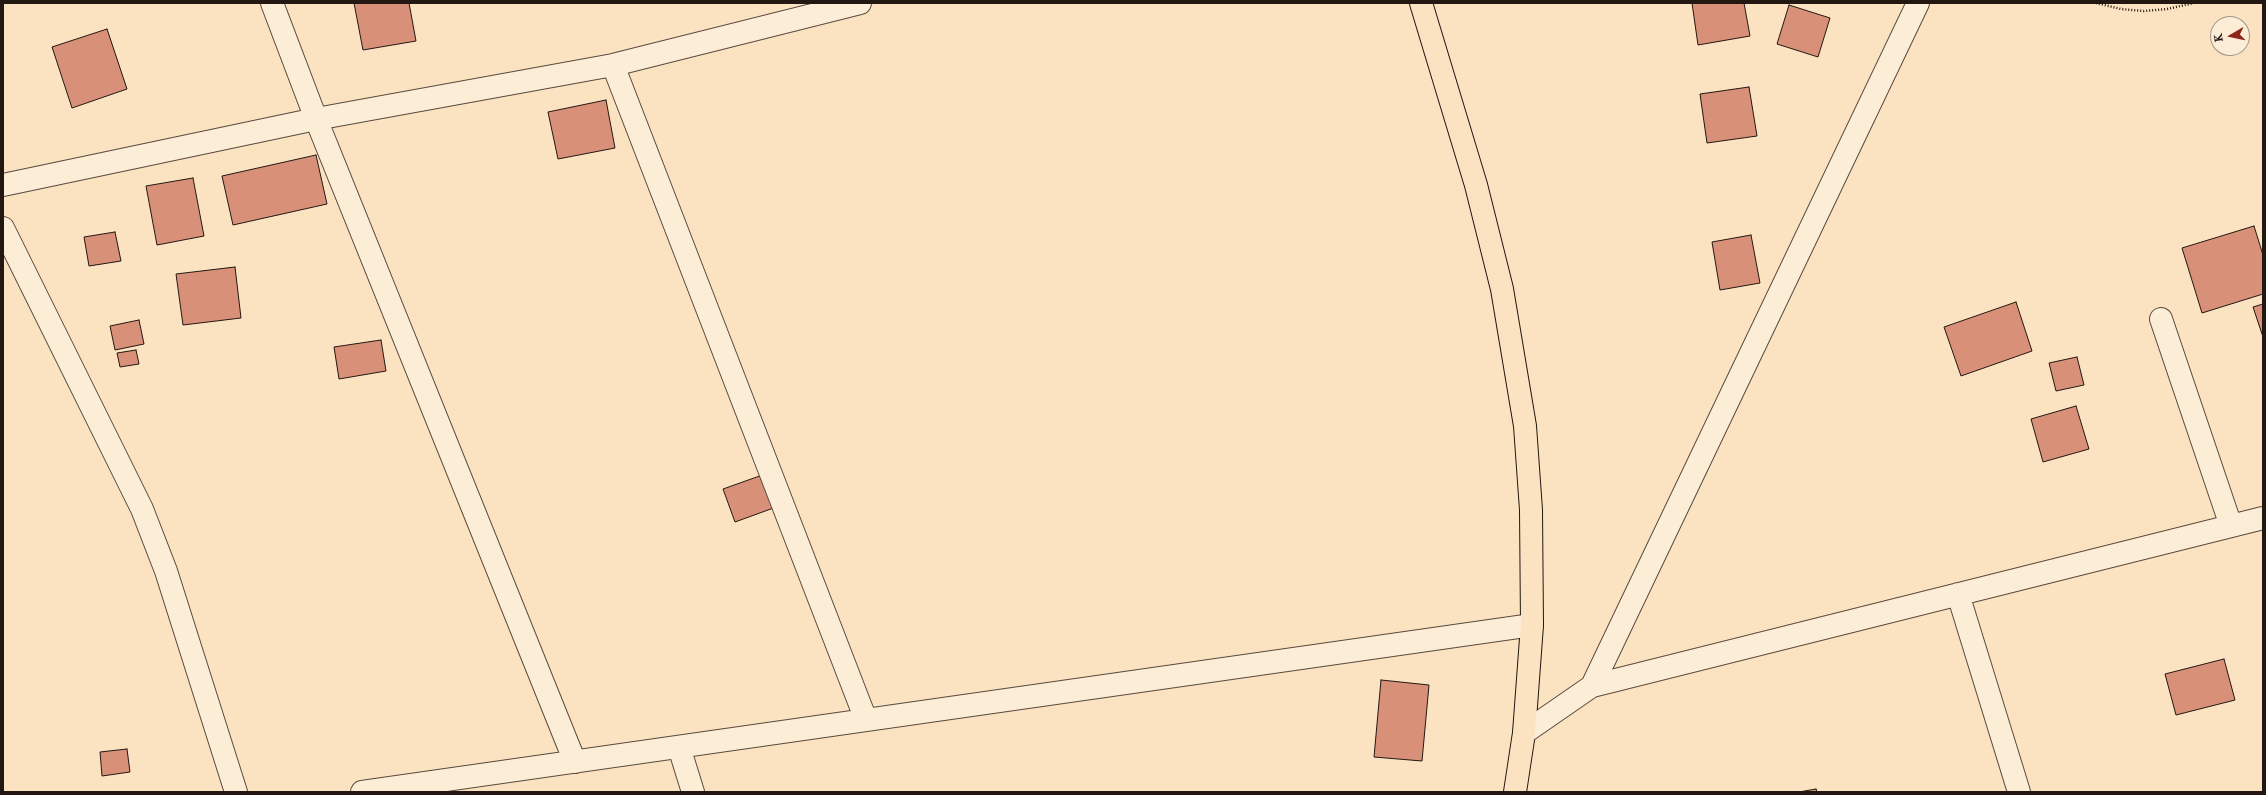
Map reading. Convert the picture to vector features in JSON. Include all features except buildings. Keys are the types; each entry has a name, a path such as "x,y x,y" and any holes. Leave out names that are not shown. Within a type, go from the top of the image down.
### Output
{"main road":[{"path":"1421,3 1476,184 1502,289 1525,426 1531,510 1532,625 1524,733 1515,792"}],"street":[{"path":"272,3 316,119 575,762"},
{"path":"3,185 316,119 613,65 860,3"},
{"path":"1592,686 1918,3"},
{"path":"613,65 866,720"},
{"path":"3,228 142,509 166,571 236,792"},
{"path":"2161,319 2232,526"},
{"path":"1524,733 1592,686 2263,518"},
{"path":"1958,594 2019,792"},
{"path":"362,792 1532,625"},
{"path":"679,747 693,792"}],"path":[{"path":"2096,3 2121,10 2144,11 2167,9 2194,3"}]}
